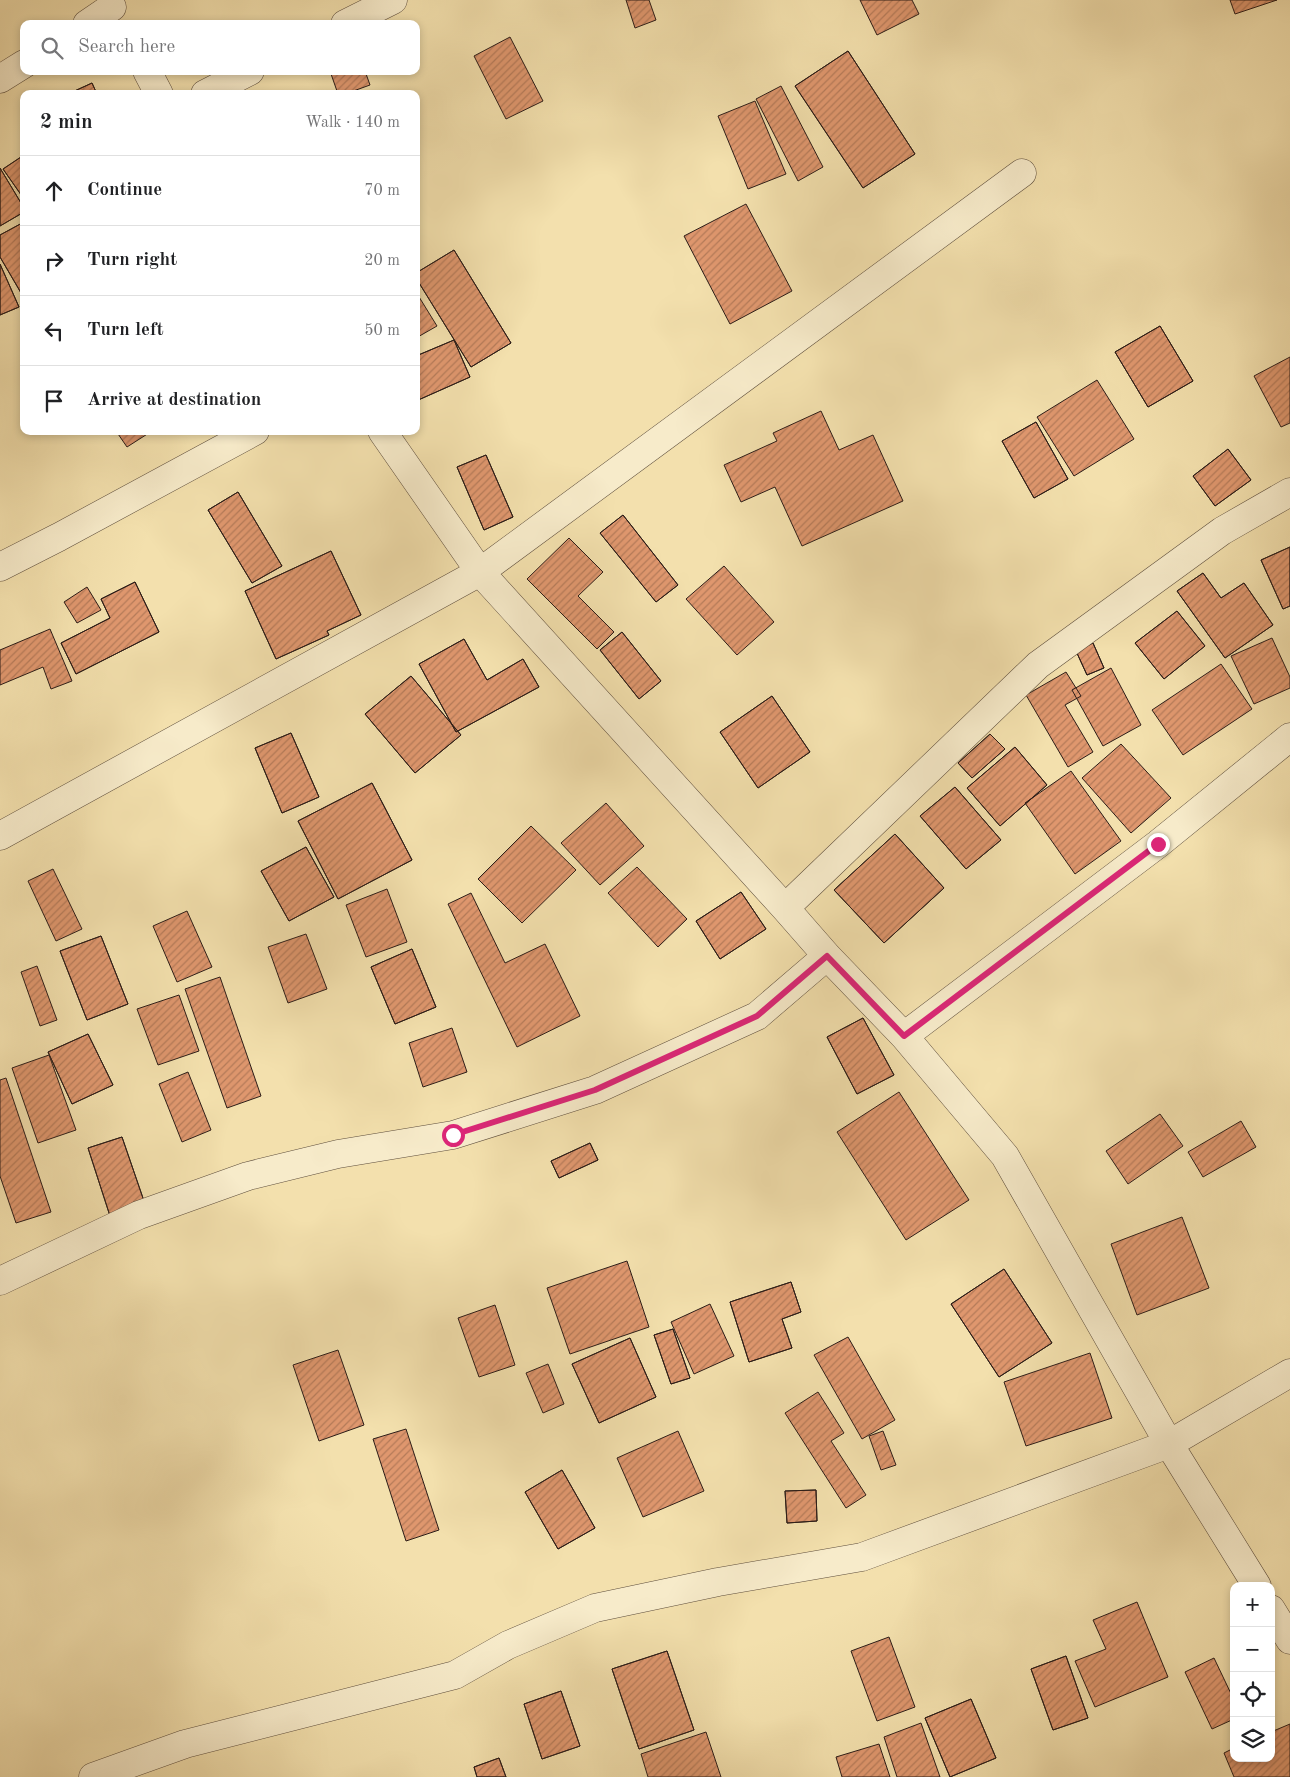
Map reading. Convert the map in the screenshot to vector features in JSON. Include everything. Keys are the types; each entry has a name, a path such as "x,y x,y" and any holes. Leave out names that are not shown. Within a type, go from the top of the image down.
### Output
{"street":[{"path":"353,20 393,0"},
{"path":"94,20 114,10"},
{"path":"0,79 20,66"},
{"path":"149,75 157,90"},
{"path":"213,90 242,75"},
{"path":"0,836 480,572 1022,173"},
{"path":"0,567 60,537 248,435"},
{"path":"385,435 480,572 827,956 904,1036 1005,1156 1169,1444 1255,1582"},
{"path":"785,908 1038,666 1222,530 1290,492"},
{"path":"904,1036 1158,844 1290,737"},
{"path":"0,1281 139,1215 248,1176 338,1154 453,1135 595,1090 757,1016 827,956"},
{"path":"93,1777 185,1744 455,1674 508,1645 595,1608 718,1582 862,1557 1169,1444 1290,1373"},
{"path":"1275,1616 1290,1640"}],"building":[{"path":"626,0 649,0 656,20 635,28"},
{"path":"860,0 912,0 919,14 877,35"},
{"path":"1230,0 1277,0 1235,14"},
{"path":"510,37 543,101 506,119 474,56"},
{"path":"848,51 915,154 863,188 795,86"},
{"path":"848,51 915,154 863,188 795,86"},
{"path":"331,75 366,75 370,85 356,90 337,90"},
{"path":"92,83 95,90 77,90"},
{"path":"92,83 95,90 77,90"},
{"path":"781,86 823,167 798,181 756,99"},
{"path":"755,101 786,174 748,189 718,116"},
{"path":"20,158 20,193 3,169"},
{"path":"20,158 20,193 3,169"},
{"path":"0,168 20,201 20,214 0,226"},
{"path":"0,168 20,201 20,214 0,226"},
{"path":"746,204 792,291 730,324 684,236"},
{"path":"20,224 20,291 0,257 0,235"},
{"path":"20,224 20,291 0,257 0,235"},
{"path":"454,250 511,343 471,367 420,284 420,271"},
{"path":"454,250 511,343 471,367 420,284 420,271"},
{"path":"0,264 19,307 0,315"},
{"path":"0,264 19,307 0,315"},
{"path":"420,298 437,326 420,336"},
{"path":"1160,326 1193,381 1148,407 1115,352"},
{"path":"1160,326 1193,381 1148,407 1115,352"},
{"path":"454,340 470,377 420,399 420,354"},
{"path":"454,340 470,377 420,399 420,354"},
{"path":"1290,357 1290,423 1281,427 1254,376"},
{"path":"1097,380 1134,439 1074,476 1037,417"},
{"path":"821,411 839,450 873,435 903,501 802,546 775,487 741,502 724,465 777,441 773,433"},
{"path":"1036,422 1068,479 1034,498 1002,441"},
{"path":"1036,422 1068,479 1034,498 1002,441"},
{"path":"119,435 146,435 127,447"},
{"path":"1228,449 1251,480 1215,506 1193,476"},
{"path":"1228,449 1251,480 1215,506 1193,476"},
{"path":"486,455 513,517 484,530 457,467"},
{"path":"486,455 513,517 484,530 457,467"},
{"path":"238,492 282,566 252,583 208,510"},
{"path":"238,492 282,566 252,583 208,510"},
{"path":"623,515 678,585 656,602 600,533"},
{"path":"623,515 678,585 656,602 600,533"},
{"path":"569,538 603,572 578,596 614,632 597,649 527,579"},
{"path":"1290,547 1290,606 1283,609 1261,560"},
{"path":"1290,547 1290,606 1283,609 1261,560"},
{"path":"331,551 361,615 327,631 329,635 276,659 245,591"},
{"path":"331,551 361,615 327,631 329,635 276,659 245,591"},
{"path":"724,566 774,622 737,655 686,599"},
{"path":"1203,573 1221,598 1244,583 1273,625 1225,658 1177,591"},
{"path":"1203,573 1221,598 1244,583 1273,625 1225,658 1177,591"},
{"path":"135,582 159,632 76,674 61,643 110,618 101,599"},
{"path":"135,582 159,632 76,674 61,643 110,618 101,599"},
{"path":"87,587 101,610 77,623 64,602"},
{"path":"1177,611 1205,646 1164,679 1135,643"},
{"path":"1177,611 1205,646 1164,679 1135,643"},
{"path":"50,629 72,681 51,689 43,667 0,685 0,650"},
{"path":"622,632 661,681 639,699 600,650"},
{"path":"622,632 661,681 639,699 600,650"},
{"path":"1272,638 1290,677 1290,688 1254,704 1231,656"},
{"path":"464,639 487,680 523,659 539,687 456,732 419,664"},
{"path":"464,639 487,680 523,659 539,687 456,732 419,664"},
{"path":"1093,643 1104,668 1087,675 1076,651"},
{"path":"1093,643 1104,668 1087,675 1076,651"},
{"path":"1221,664 1252,709 1183,755 1152,710"},
{"path":"1111,668 1141,725 1103,746 1072,690"},
{"path":"1066,672 1081,696 1065,705 1093,752 1068,767 1026,695"},
{"path":"411,676 461,735 415,773 365,714"},
{"path":"411,676 461,735 415,773 365,714"},
{"path":"772,696 810,752 758,788 720,732"},
{"path":"772,696 810,752 758,788 720,732"},
{"path":"291,733 319,797 282,813 255,748"},
{"path":"291,733 319,797 282,813 255,748"},
{"path":"990,734 1005,749 972,778 958,763"},
{"path":"990,734 1005,749 972,778 958,763"},
{"path":"1121,744 1171,798 1131,833 1082,778"},
{"path":"1015,747 1047,785 1000,826 967,788"},
{"path":"1015,747 1047,785 1000,826 967,788"},
{"path":"1071,771 1121,841 1075,874 1025,803"},
{"path":"372,783 412,860 338,899 298,821"},
{"path":"372,783 412,860 338,899 298,821"},
{"path":"955,787 1001,840 966,869 920,816"},
{"path":"955,787 1001,840 966,869 920,816"},
{"path":"606,803 644,846 600,885 561,843"},
{"path":"531,826 576,870 522,923 478,879"},
{"path":"895,834 944,888 884,943 834,890"},
{"path":"895,834 944,888 884,943 834,890"},
{"path":"306,847 334,897 289,921 261,871"},
{"path":"306,847 334,897 289,921 261,871"},
{"path":"637,867 687,919 658,947 608,893"},
{"path":"53,869 82,929 56,941 28,881"},
{"path":"387,889 407,942 366,957 346,905"},
{"path":"741,892 766,929 720,959 696,921"},
{"path":"741,892 766,929 720,959 696,921"},
{"path":"471,893 505,963 545,944 580,1016 517,1047 448,904"},
{"path":"187,911 212,967 177,982 153,926"},
{"path":"306,934 327,989 288,1003 268,947"},
{"path":"101,936 128,1004 87,1020 60,951"},
{"path":"101,936 128,1004 87,1020 60,951"},
{"path":"412,949 436,1007 395,1024 371,967"},
{"path":"412,949 436,1007 395,1024 371,967"},
{"path":"37,966 57,1020 40,1026 21,972"},
{"path":"220,977 261,1096 227,1108 185,989"},
{"path":"179,995 199,1051 158,1065 137,1009"},
{"path":"863,1018 894,1075 857,1094 827,1037"},
{"path":"863,1018 894,1075 857,1094 827,1037"},
{"path":"452,1028 467,1072 423,1087 409,1043"},
{"path":"88,1034 113,1085 72,1104 48,1052"},
{"path":"88,1034 113,1085 72,1104 48,1052"},
{"path":"49,1055 76,1130 38,1143 12,1068"},
{"path":"188,1072 211,1130 182,1142 159,1084"},
{"path":"6,1078 51,1212 16,1223 0,1176 0,1080"},
{"path":"899,1092 969,1200 906,1240 837,1132"},
{"path":"1160,1114 1183,1146 1128,1184 1106,1151"},
{"path":"1241,1121 1256,1147 1203,1177 1188,1152"},
{"path":"122,1137 145,1204 110,1216 88,1148"},
{"path":"122,1137 145,1204 110,1216 88,1148"},
{"path":"590,1143 598,1160 559,1178 551,1161"},
{"path":"590,1143 598,1160 559,1178 551,1161"},
{"path":"1182,1217 1209,1288 1137,1315 1111,1244"},
{"path":"627,1261 649,1327 570,1354 547,1288"},
{"path":"1004,1269 1052,1343 999,1377 951,1304"},
{"path":"1004,1269 1052,1343 999,1377 951,1304"},
{"path":"791,1282 801,1312 782,1319 792,1348 749,1362 730,1302"},
{"path":"791,1282 801,1312 782,1319 792,1348 749,1362 730,1302"},
{"path":"710,1304 734,1356 694,1374 671,1322"},
{"path":"495,1305 515,1365 479,1377 458,1318"},
{"path":"673,1329 690,1378 671,1384 654,1335"},
{"path":"673,1329 690,1378 671,1384 654,1335"},
{"path":"848,1337 895,1420 862,1439 814,1355"},
{"path":"630,1338 656,1397 599,1423 572,1364"},
{"path":"630,1338 656,1397 599,1423 572,1364"},
{"path":"338,1350 364,1425 319,1441 293,1365"},
{"path":"1090,1353 1112,1418 1026,1446 1004,1382"},
{"path":"548,1364 564,1404 543,1413 526,1373"},
{"path":"818,1392 844,1433 831,1441 866,1495 846,1508 785,1413"},
{"path":"406,1429 439,1530 406,1541 373,1439"},
{"path":"678,1431 704,1491 643,1517 617,1458"},
{"path":"883,1431 896,1465 881,1470 869,1436"},
{"path":"562,1470 595,1528 558,1549 525,1492"},
{"path":"562,1470 595,1528 558,1549 525,1492"},
{"path":"816,1490 817,1521 787,1523 785,1491"},
{"path":"816,1490 817,1521 787,1523 785,1491"},
{"path":"1137,1602 1168,1677 1095,1707 1075,1661 1106,1649 1093,1620"},
{"path":"889,1637 915,1707 877,1721 851,1651"},
{"path":"667,1651 694,1730 639,1749 612,1669"},
{"path":"667,1651 694,1730 639,1749 612,1669"},
{"path":"1066,1656 1088,1718 1053,1730 1031,1669"},
{"path":"1066,1656 1088,1718 1053,1730 1031,1669"},
{"path":"1214,1658 1230,1692 1230,1721 1212,1729 1185,1672"},
{"path":"561,1691 580,1746 542,1759 524,1704"},
{"path":"561,1691 580,1746 542,1759 524,1704"},
{"path":"971,1699 996,1758 950,1777 925,1718"},
{"path":"971,1699 996,1758 950,1777 925,1718"},
{"path":"921,1723 940,1777 897,1777 884,1737"},
{"path":"1290,1724 1290,1777 1234,1777 1224,1753 1230,1750 1230,1762 1275,1762 1275,1730"},
{"path":"706,1732 721,1777 648,1777 641,1754"},
{"path":"879,1744 890,1777 842,1777 836,1757"},
{"path":"499,1758 506,1777 477,1777 474,1767"},
{"path":"499,1758 506,1777 477,1777 474,1767"}],"route":[{"path":"453,1135 595,1090 757,1016 827,956 904,1036 1158,844"}]}
